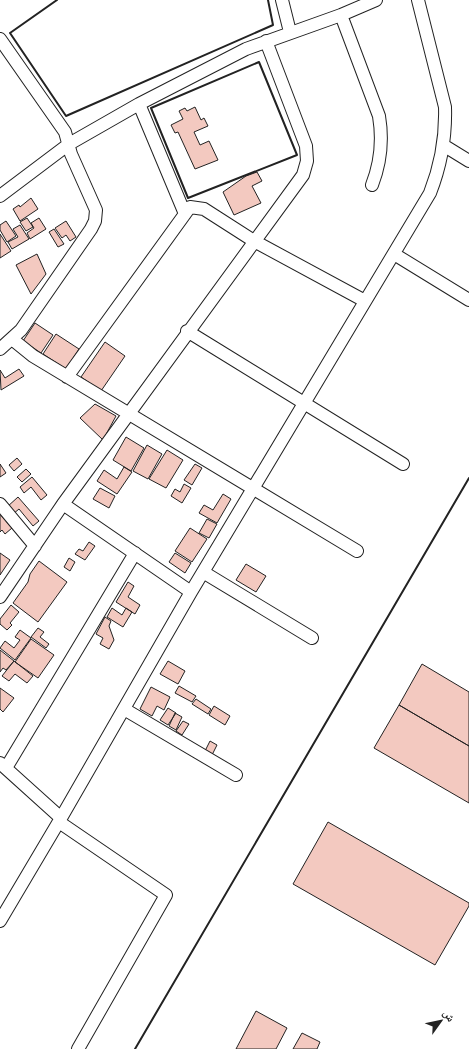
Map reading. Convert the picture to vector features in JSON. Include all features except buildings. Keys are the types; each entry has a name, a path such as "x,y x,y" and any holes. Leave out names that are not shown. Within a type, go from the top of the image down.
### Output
{"street":[{"path":"282,0 290,32"},
{"path":"0,196 69,144 139,104 228,58 266,41 341,15 376,0"},
{"path":"0,921 191,592 430,193 444,145 445,107 418,0"},
{"path":"341,15 379,116 381,130 380,158 372,185"},
{"path":"0,39 65,132 71,154 96,210 95,221 28,319 12,339 0,349"},
{"path":"0,597 63,504 187,331 299,181 307,161 304,140 266,41"},
{"path":"139,104 185,214"},
{"path":"444,145 469,161"},
{"path":"67,377 190,207 204,209 254,241 365,301"},
{"path":"394,254 469,300"},
{"path":"187,331 403,464"},
{"path":"12,339 33,356 67,377 358,551"},
{"path":"0,504 35,546"},
{"path":"63,504 191,592"},
{"path":"78,1049 166,895 60,820 3,765 135,553"},
{"path":"203,572 312,638"},
{"path":"124,709 236,775"}],"wall":[{"path":"57,0 10,33 66,116 273,25 268,0"},
{"path":"259,62 297,155 188,198 151,108 259,62"},
{"path":"135,1049 469,478"}]}
